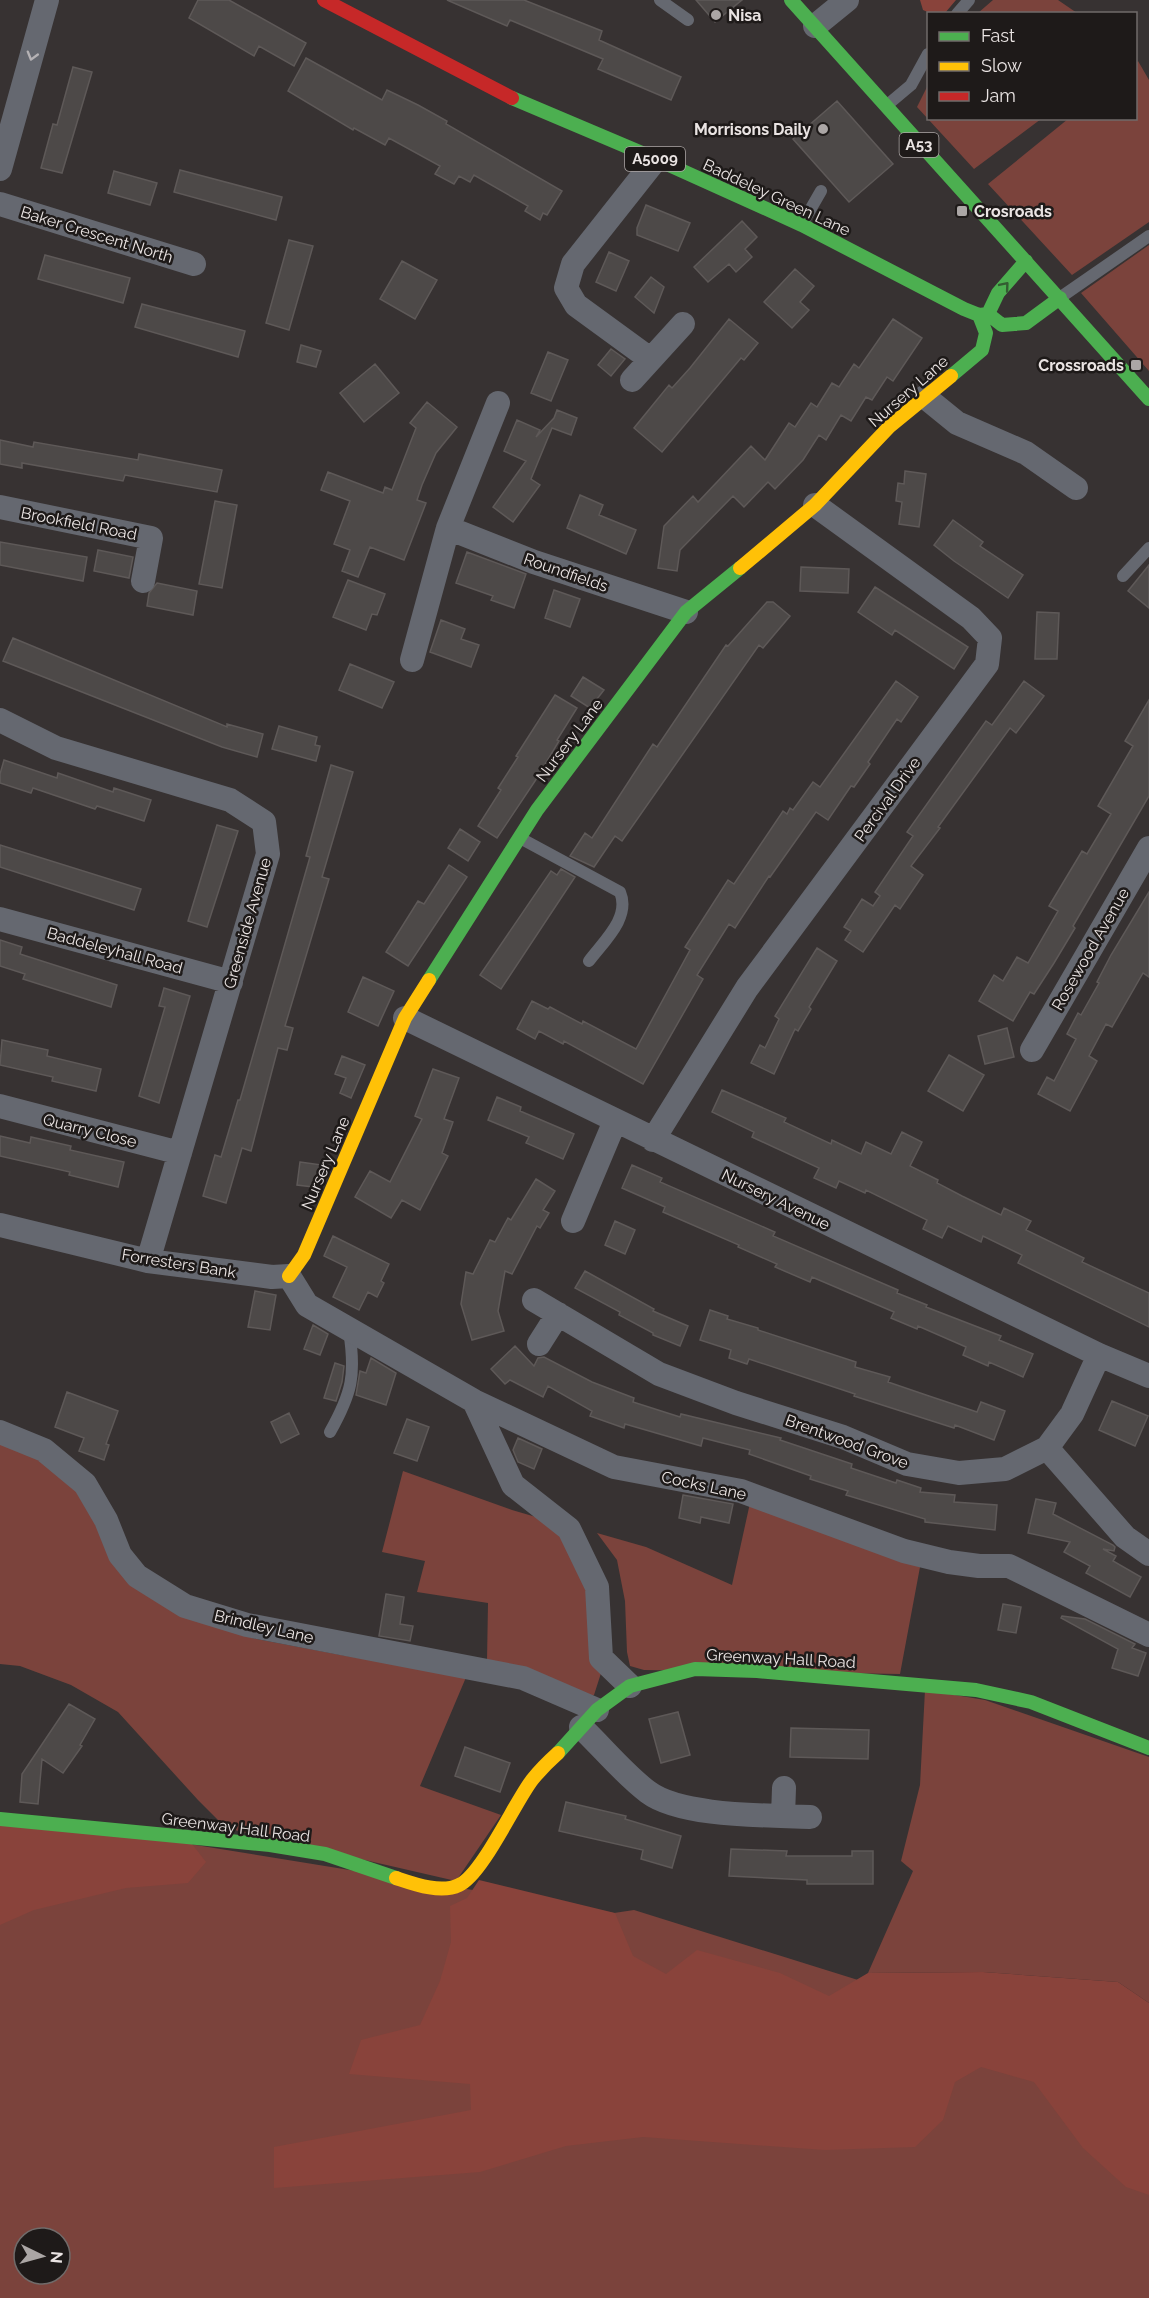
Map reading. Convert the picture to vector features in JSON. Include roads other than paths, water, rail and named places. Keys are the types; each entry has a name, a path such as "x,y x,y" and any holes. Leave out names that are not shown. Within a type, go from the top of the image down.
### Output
{"main road":[{"name":"Baddeley Green Lane","path":"324,0 518,101 656,159 802,225 1002,325 1026,323 1060,298"},
{"name":"A53","path":"791,0 1149,399"},
{"path":"983,315 998,293 1026,261"},
{"name":"Nursery Lane","path":"289,1276 304,1255 405,1018 537,810 686,612 815,505 890,426 982,350 986,333 983,315"},
{"name":"Greenway Hall Road","path":"0,1819 270,1845 325,1854 417,1885 449,1888 460,1885 469,1878 497,1838 532,1780 589,1718 630,1686 695,1670 757,1671 976,1690 1031,1702 1149,1748"}],"street":[{"path":"0,169 48,0"},
{"path":"815,26 847,0"},
{"path":"650,359 576,305 566,288 573,264 656,159"},
{"name":"Baker Crescent North","path":"0,204 194,264"},
{"path":"632,380 683,324"},
{"path":"925,397 957,423 1026,453 1077,488"},
{"path":"412,660 448,528 498,403"},
{"name":"Percival Drive","path":"653,1140 747,988 987,664 990,638 971,618 815,505"},
{"name":"Brookfield Road","path":"0,507 151,538 143,581"},
{"name":"Roundfields","path":"448,528 534,562 686,612"},
{"name":"Greenside Avenue","path":"0,720 56,748 230,800 264,822 268,854 148,1261"},
{"name":"Rosewood Avenue","path":"1032,1050 1149,848"},
{"name":"Baddeleyhall Road","path":"0,919 231,982"},
{"name":"Nursery Avenue","path":"405,1018 1099,1355 1149,1376"},
{"name":"Quarry Close","path":"0,1106 180,1153"},
{"path":"573,1221 615,1121"},
{"name":"Forresters Bank","path":"0,1225 148,1261 272,1277 289,1276"},
{"name":"Cocks Lane","path":"289,1276 307,1305 474,1401 614,1467 741,1491 904,1551 938,1560 979,1566 1009,1566 1149,1635"},
{"name":"Brentwood Grove","path":"534,1300 659,1374 736,1403 843,1437 907,1464 959,1473 1005,1469 1047,1448 1072,1414 1099,1355"},
{"path":"540,1344 558,1314"},
{"path":"474,1401 513,1485 569,1529 597,1587 602,1658 630,1686"},
{"name":"Brindley Lane","path":"0,1432 44,1450 84,1484 106,1520 120,1555 137,1576 185,1606 247,1625 523,1678 589,1718"},
{"path":"1047,1448 1125,1537 1149,1554"},
{"path":"589,1718 648,1792 672,1804 727,1812 810,1817"},
{"path":"783,1816 784,1788"}],"lane":[{"path":"660,0 688,20"},
{"path":"959,12 969,0"},
{"path":"885,107 911,85 927,56"},
{"path":"802,225 821,191"},
{"path":"1060,298 1149,236"},
{"path":"1124,576 1149,548"},
{"path":"519,837 620,892 623,898 620,919 589,962"},
{"path":"330,1432 343,1408 354,1369 349,1329"}],"place":[{"name":"Nisa","path":"716,15"},
{"name":"Morrisons Daily","path":"823,129"},
{"name":"Crosroads","path":"962,211"},
{"name":"Crossroads","path":"1136,365"}]}
